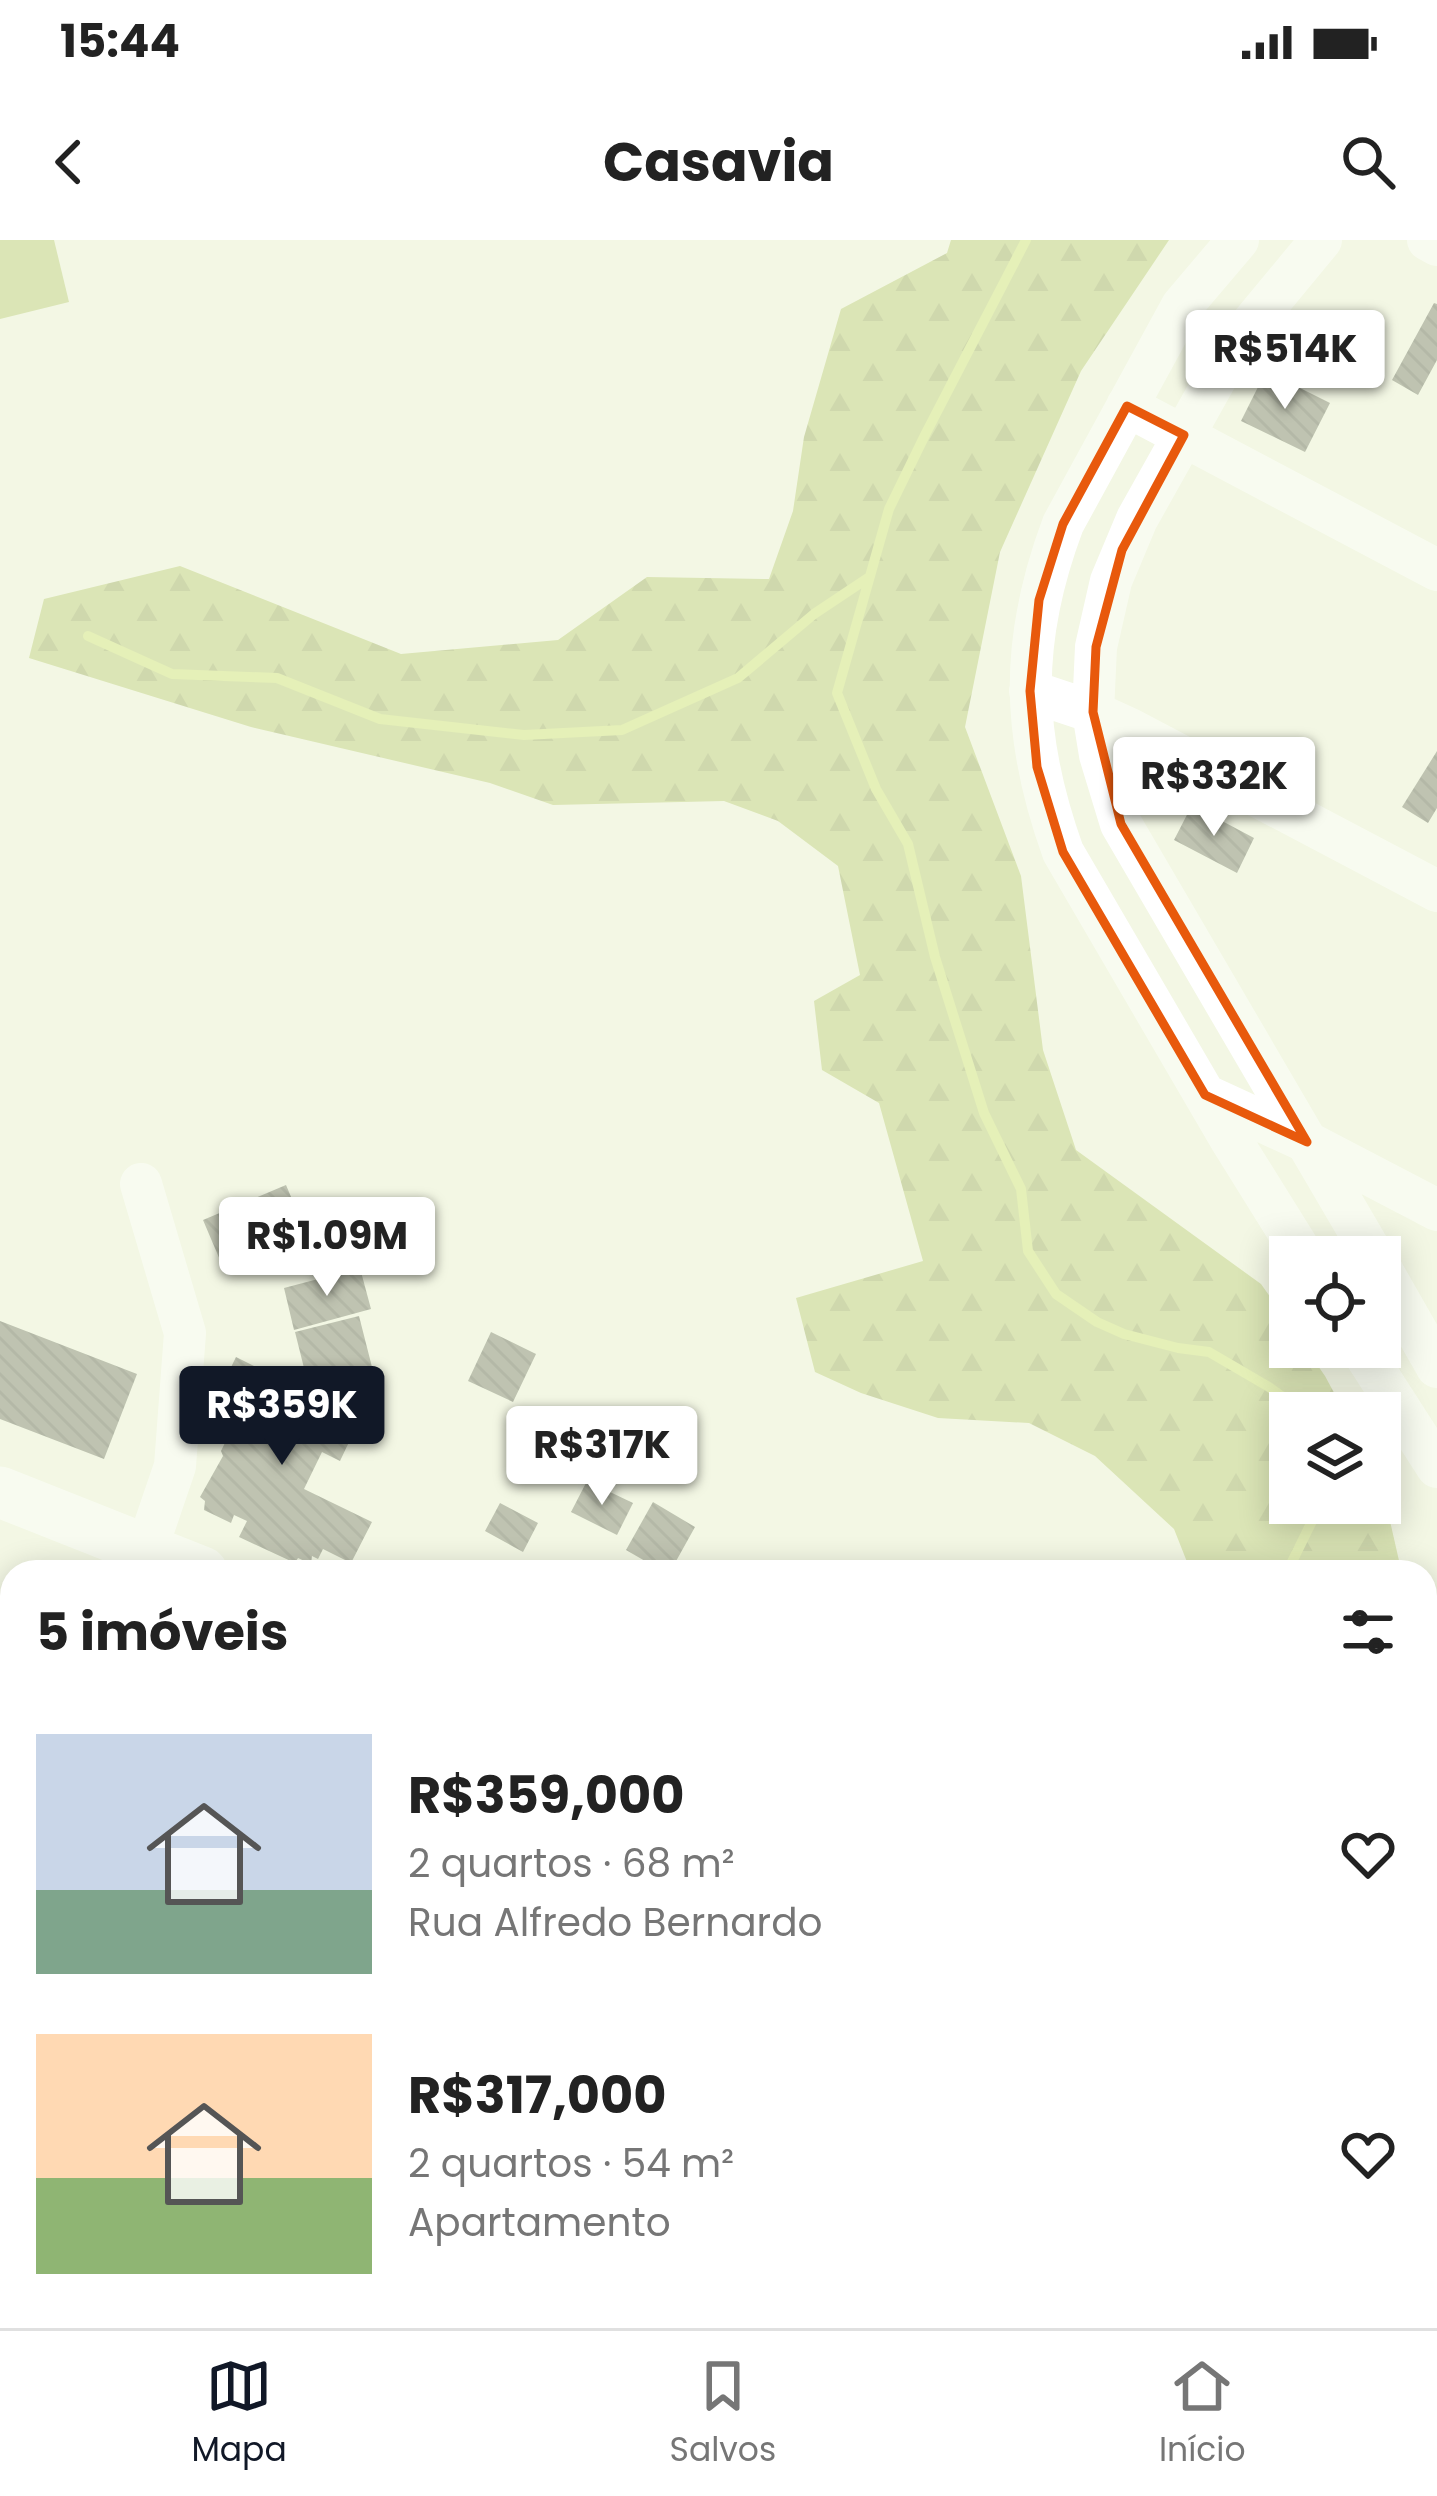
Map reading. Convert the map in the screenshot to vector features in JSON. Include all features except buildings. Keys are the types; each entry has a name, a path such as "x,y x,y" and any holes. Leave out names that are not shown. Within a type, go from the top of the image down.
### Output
{"street":[{"path":"1238,240 1182,306 1072,507 1049,561 1033,639 1031,725 1047,809 1063,852 1291,1236"},
{"path":"1321,240 1235,344 1137,519 1111,581 1096,647 1094,712 1100,755 1121,824 1362,1236"},
{"path":"1428,240 1437,245"},
{"path":"1126,406 1437,570"},
{"path":"1030,691 1094,712 1437,891"},
{"path":"1204,1095 1437,1210"},
{"path":"133,1560 175,1466 185,1333 141,1184"},
{"path":"1401,1304 1437,1367"},
{"path":"1373,1368 1437,1467"},
{"path":"0,1492 131,1560"}],"highlighted area":[{"path":"1127,406 1184,435 1122,550 1096,647 1093,712 1121,824 1307,1142 1205,1095 1063,852 1037,767 1030,691 1039,600 1063,524"}],"green space":[{"path":"0,240 54,240 69,302 0,319"},
{"path":"951,240 1169,240 1081,371 1000,552 965,727 1021,876 1043,1050 1076,1150 1261,1284 1269,1295 1269,1368 1319,1368 1334,1392 1269,1392 1269,1524 1391,1524 1399,1560 1186,1560 1174,1529 1095,1456 1029,1423 938,1418 815,1372 796,1298 923,1261 879,1103 822,1070 814,1001 860,975 838,866 778,821 724,801 553,805 490,783 251,727 29,658 44,599 180,566 401,654 558,640 647,577 769,579 793,511 804,437 841,309 947,253"}],"waterway":[{"path":"1026,240 889,509 837,693 876,789 908,844 935,957 984,1113 1021,1189 1028,1251 1056,1294 1097,1322 1124,1334 1209,1352 1276,1392"},
{"path":"88,636 172,674 277,678 380,719 524,735 622,730 738,678 814,614 868,578"},
{"path":"1293,1560 1311,1524"}]}
